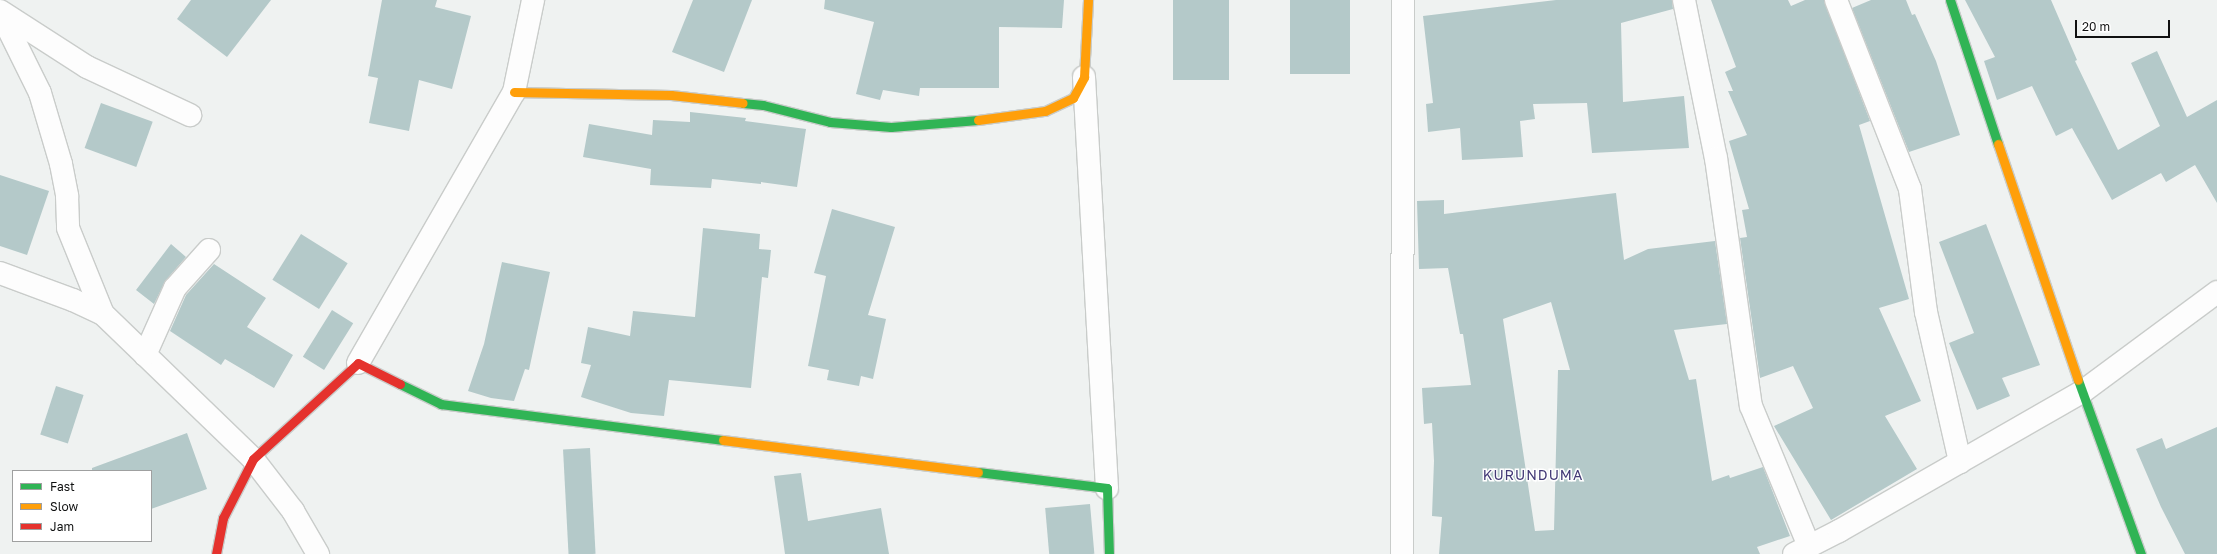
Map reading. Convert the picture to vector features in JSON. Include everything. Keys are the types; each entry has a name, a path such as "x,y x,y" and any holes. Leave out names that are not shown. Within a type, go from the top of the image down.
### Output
{"street":[{"path":"216,554 222,518 253,459 358,363 514,92 533,0"},
{"path":"1088,0 1084,77 1107,488 1109,554"},
{"path":"1402,554 1403,0"},
{"path":"1684,0 1716,158 1751,406 1801,550 1960,462 2082,392 2217,292"},
{"path":"1836,0 1910,189 1926,312 1960,462"},
{"path":"1950,0 2082,392 2141,554"},
{"path":"0,11 87,67 190,115"},
{"path":"0,11 40,93 61,164 67,196 68,228 103,314"},
{"path":"514,92 671,95 763,105 830,122 891,127 964,122 1045,111 1073,98 1084,77"},
{"path":"145,355 175,288 209,250"},
{"path":"0,273 73,300 103,314 253,459 293,511 318,554"},
{"path":"358,363 442,404 1107,488"}],"building":[{"path":"191,0 271,0 227,57 177,19"},
{"path":"382,0 437,0 435,7 471,16 452,89 419,80 409,131 369,123 378,78 368,76"},
{"path":"693,0 752,0 724,72 672,52"},
{"path":"825,0 1064,0 1062,28 999,27 999,88 920,88 919,96 883,90 880,100 856,94 874,22 824,9"},
{"path":"1173,0 1229,0 1229,80 1173,80"},
{"path":"1290,0 1350,0 1350,74 1290,74"},
{"path":"1556,0 1672,0 1673,9 1621,23 1623,102 1684,96 1689,148 1592,153 1587,103 1533,104 1535,119 1520,121 1523,157 1462,160 1460,128 1428,132 1426,104 1433,103 1423,16"},
{"path":"1711,0 1788,0 1791,6 1805,0 1824,0 1870,121 1859,125 1909,299 1879,308 1921,401 1885,416 1917,469 1831,520 1774,426 1813,408 1793,366 1760,378 1740,238 1747,237 1742,210 1749,209 1729,141 1747,135 1728,91 1733,91 1725,72 1736,67"},
{"path":"1871,0 1906,0 1912,15 1915,14 1936,61 1960,135 1909,152 1852,8"},
{"path":"1965,0 2051,0 2077,60 2075,61 2118,150 2160,126 2131,63 2157,51 2187,117 2217,100 2217,203 2195,165 2166,182 2161,173 2112,200 2072,128 2056,136 2032,86 1997,100 1984,61 1995,57"},
{"path":"101,103 153,122 136,167 85,148"},
{"path":"690,112 746,118 745,121 806,129 797,187 761,182 761,184 712,179 711,188 650,185 651,169 583,157 589,124 652,135 653,120 690,122"},
{"path":"0,175 49,191 27,255 0,246"},
{"path":"1616,193 1624,260 1648,249 1715,241 1727,324 1674,330 1689,380 1696,379 1712,481 1729,475 1730,478 1763,467 1790,536 1757,547 1760,554 1439,554 1442,517 1432,516 1434,461 1432,423 1424,424 1422,388 1471,385 1463,334 1460,334 1448,268 1419,269 1417,201 1444,200 1444,214","holes":["1551,302 1570,370 1558,370 1554,530 1535,531 1503,319"]},
{"path":"832,209 895,227 868,315 886,319 873,379 861,376 859,386 827,380 829,370 808,366 826,276 814,273"},
{"path":"1986,224 2040,365 2002,378 2010,396 1977,410 1949,343 1974,333 1939,242"},
{"path":"703,228 760,234 759,249 771,250 768,278 762,277 751,388 669,380 664,416 631,413 581,397 591,365 581,363 588,327 630,336 633,311 695,317"},
{"path":"301,234 348,263 319,309 272,280"},
{"path":"171,244 186,257 166,280 154,304 136,290"},
{"path":"502,262 550,272 529,370 525,369 514,401 491,398 468,391 484,344"},
{"path":"214,264 266,298 247,327 293,355 274,388 225,359 221,365 170,331 186,295"},
{"path":"332,310 353,323 324,370 303,357"},
{"path":"56,386 84,395 68,443 40,435"},
{"path":"2217,427 2217,554 2185,554 2161,507 2136,449 2162,438 2166,449"},
{"path":"187,433 207,489 152,509 152,470 92,470 92,468"},
{"path":"590,448 596,554 569,554 563,449"},
{"path":"801,473 808,521 881,508 889,554 785,554 774,476"},
{"path":"1090,504 1094,554 1049,554 1045,508"}],"traffic: fast":[{"path":"1950,0 1998,144"},
{"path":"743,103 763,105 830,122 891,127 978,120"},
{"path":"2078,380 2141,554"},
{"path":"400,384 441,404 723,440"},
{"path":"978,472 1107,488 1109,554"}],"traffic: slow":[{"path":"978,120 1045,111 1073,98 1084,77 1088,0"},
{"path":"514,92 671,95 743,103"},
{"path":"1998,144 2078,380"},
{"path":"723,440 978,472"}],"traffic: jam":[{"path":"216,554 223,518 253,459 358,363 400,384"}],"district":[{"name":"KURUNDUMA","path":"1533,475"}]}
